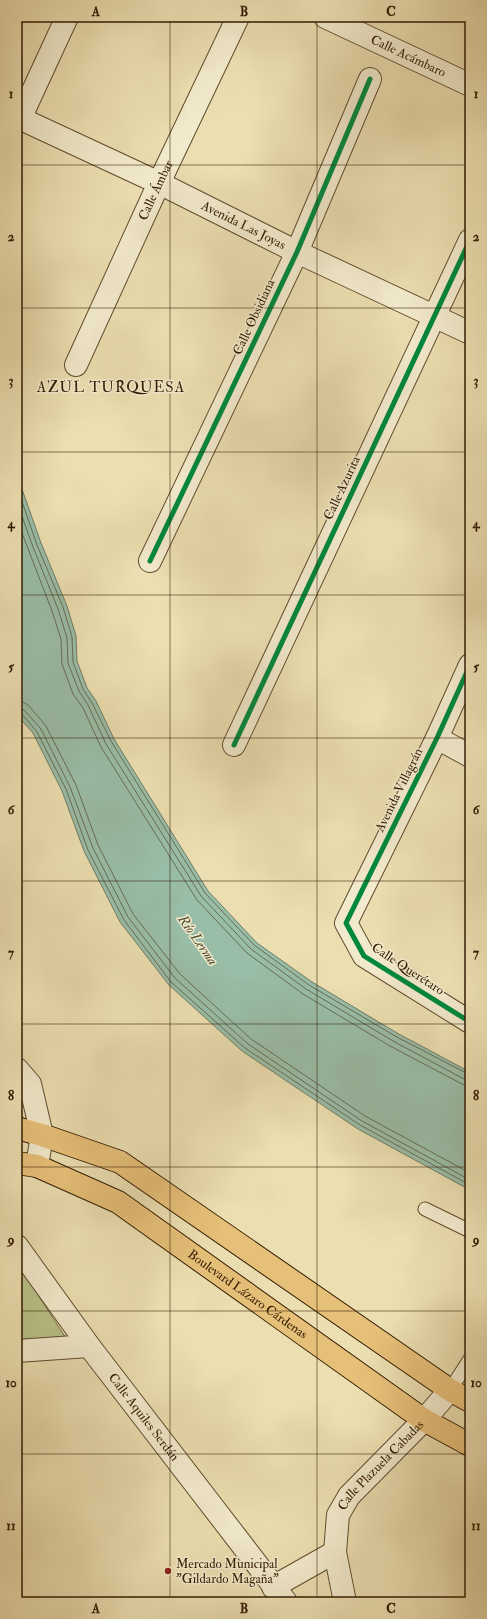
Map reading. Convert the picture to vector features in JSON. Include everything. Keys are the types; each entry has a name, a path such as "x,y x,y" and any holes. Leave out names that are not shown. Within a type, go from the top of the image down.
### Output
{"main road":[{"path":"17,1128 120,1162 450,1390 470,1401"},
{"name":"Boulevard Lázaro Cárdenas","path":"27,1164 118,1202 424,1420 470,1445"}],"street":[{"path":"18,118 67,17"},
{"name":"Calle Ámbar","path":"76,365 159,183 238,17"},
{"name":"Calle Acámbaro","path":"325,17 346,21 470,85"},
{"name":"Calle Obsidiana","path":"150,561 297,252 370,79"},
{"name":"Avenida Las Joyas","path":"18,118 159,183 297,252 470,333"},
{"name":"Calle Azurita","path":"234,745 470,240"},
{"name":"Avenida Villagrán","path":"346,924 437,738 470,666"},
{"path":"437,738 470,756"},
{"name":"Calle Querétaro","path":"346,924 364,956 470,1022"},
{"path":"17,1069 30,1084 42,1135 27,1164"},
{"name":"Calle Aquiles Serdán","path":"17,1246 89,1346 279,1594 335,1552"},
{"path":"17,1351 89,1346"},
{"name":"Calle Plazuela Cabadas","path":"345,1602 335,1552 338,1515 349,1496 424,1420 450,1390"}],"lane":[{"path":"425,1209 470,1231"},
{"path":"450,1390 470,1359"}],"shaded area":[{"path":"17,1262 69,1343 17,1344"}],"water":[{"name":"Río Lerma","path":"17,475 41,543 67,606 76,636 77,661 87,688 96,701 114,739 208,891 257,943 312,982 397,1033 470,1072 470,1190 358,1129 242,1051 169,985 120,922 84,851 62,791 33,733 17,715"}],"cycle path":[{"path":"150,561 297,252 370,79"},
{"path":"234,745 470,240"},
{"path":"470,665 437,738 346,923 364,956 470,1022"}],"place":[{"name":"Mercado Municipal \"Gildardo Magaña\"","path":"168,1571"}],"district":[{"name":"AZUL TURQUESA","path":"111,387"}]}
